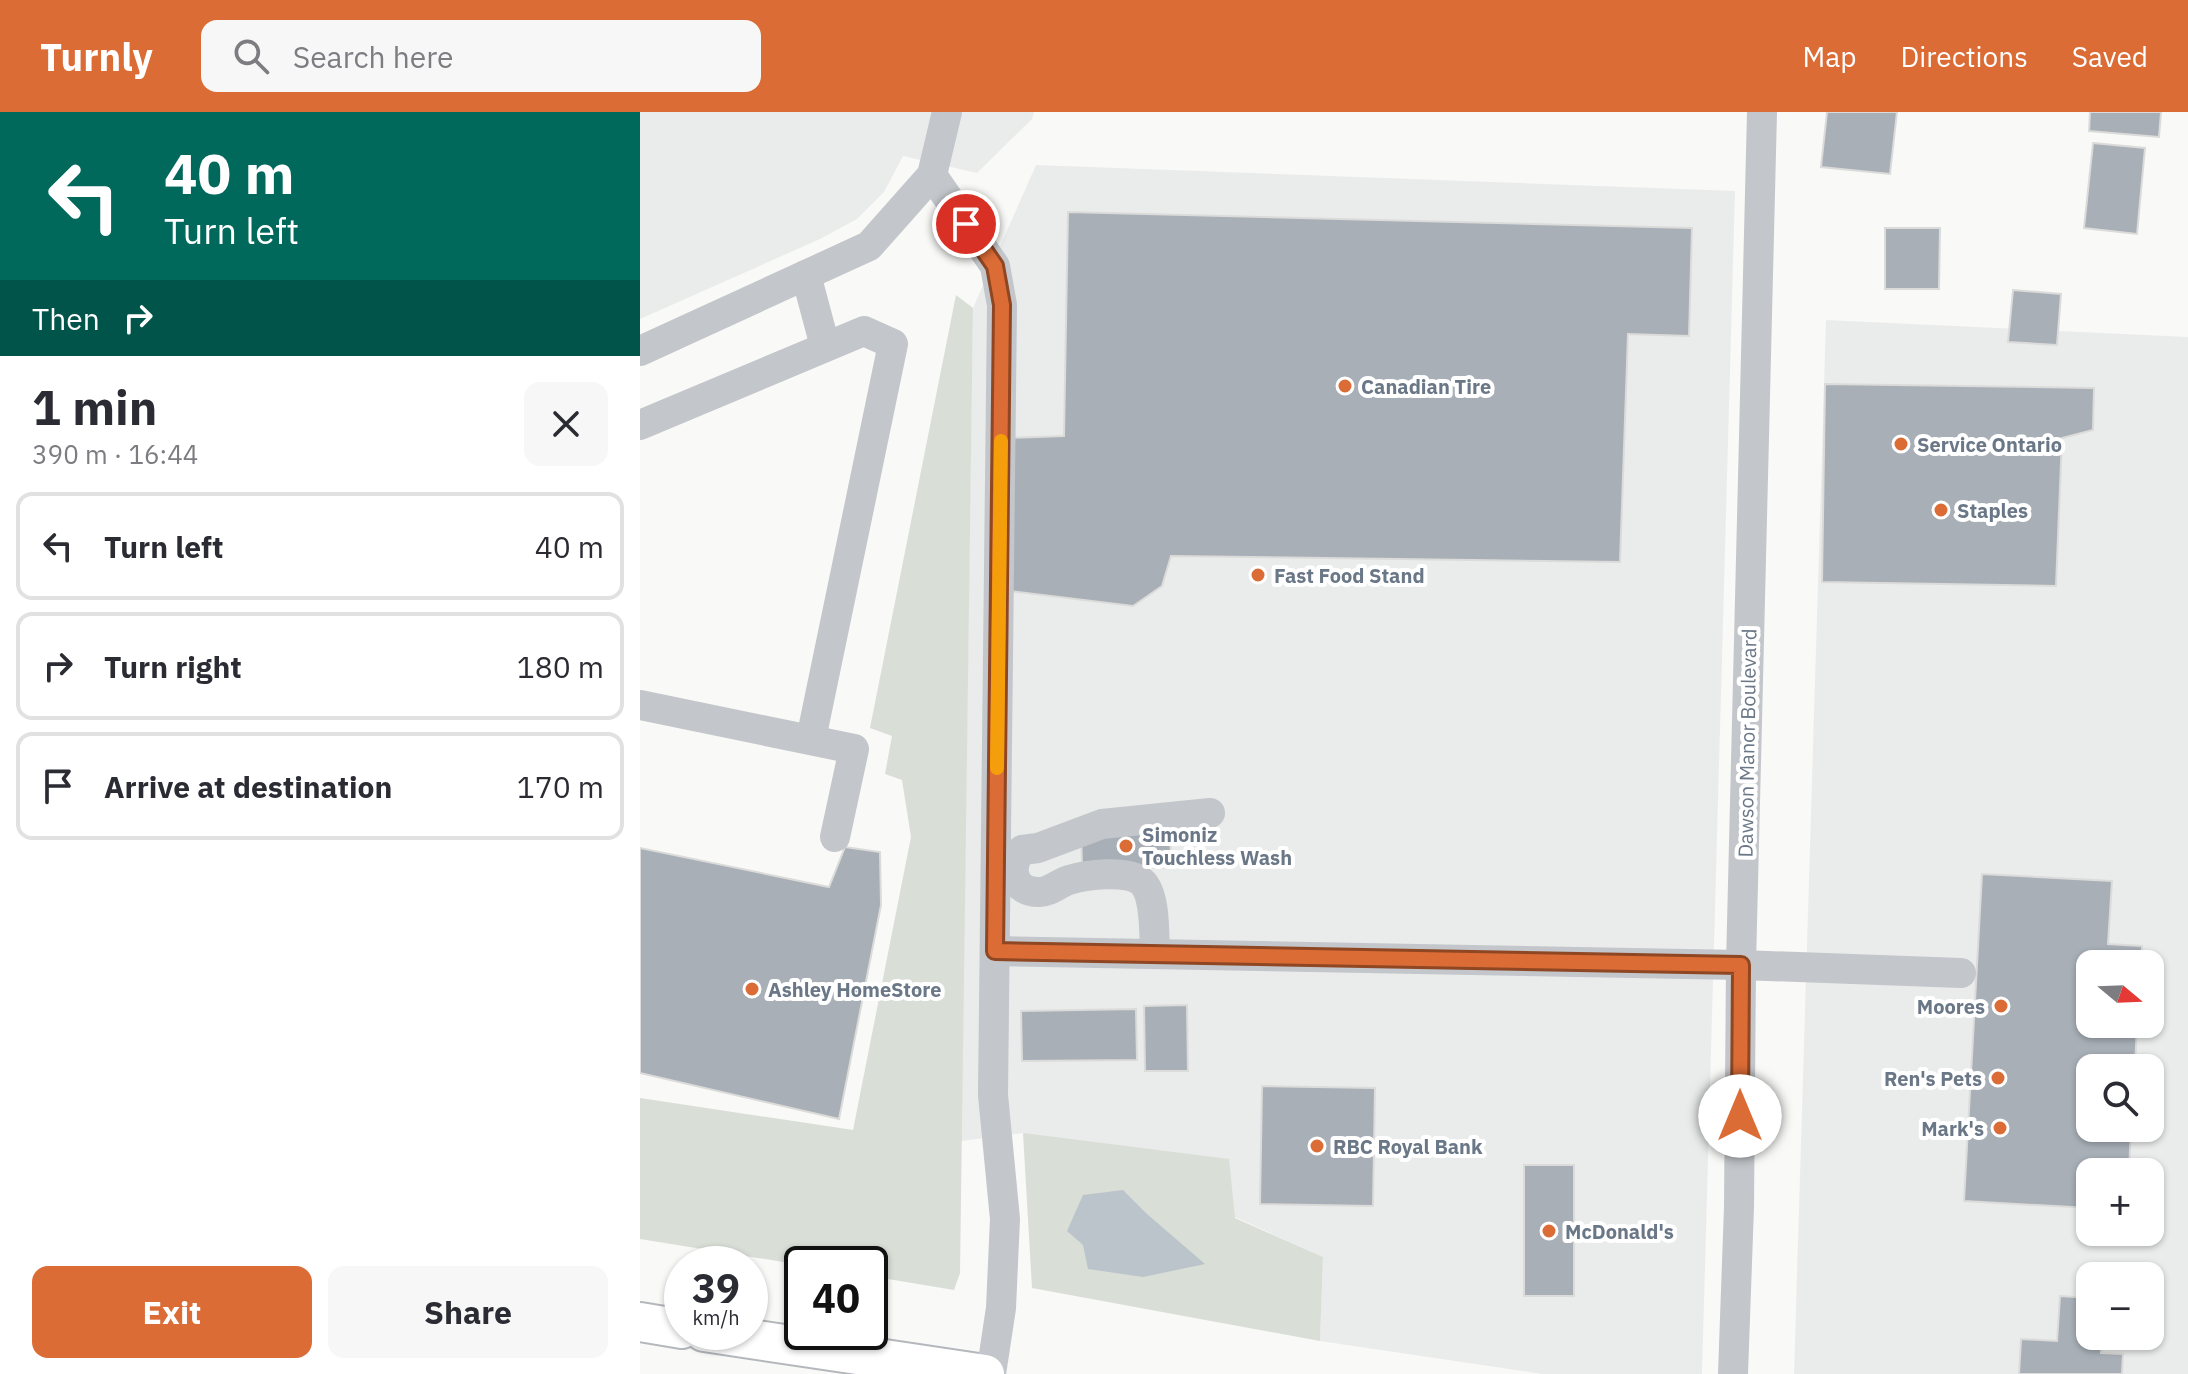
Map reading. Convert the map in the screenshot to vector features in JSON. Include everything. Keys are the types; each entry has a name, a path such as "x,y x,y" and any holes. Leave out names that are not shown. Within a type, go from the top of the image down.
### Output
{"main road":[{"path":"640,1322 664,1326"},
{"path":"768,1341 988,1374"}],"street":[{"path":"640,351 869,246 932,175 947,112"},
{"name":"Dawson Manor Boulevard","path":"1733,1374 1762,112"},
{"path":"932,175 995,266 1002,305 993,1095 1005,1219 1001,1308 988,1374"},
{"path":"806,275 825,346"},
{"path":"640,425 864,331 893,344 811,739"},
{"path":"640,705 854,749 835,837"},
{"path":"1155,954 1150,896 1138,878 1110,874 1089,876 1068,880 1044,892 1032,891 1022,888 1016,881 1014,858 1022,850 1038,848 1102,824 1210,813"},
{"path":"995,951 1741,965 1961,973"}],"shaded area":[{"path":"640,112 1034,112 1032,119 977,173 903,156 884,192 857,219 820,239 640,319"},
{"path":"1036,165 1735,191 1702,1374 1542,1374 1320,1341 1323,1257 1235,1217 1023,1133 961,1141 973,308"},
{"path":"956,295 973,308 960,1273 954,1290 888,1279 888,1246 784,1246 784,1262 768,1260 768,1246 684,1246 640,1239 640,1098 853,1130 911,837 902,780 885,774 892,736 870,728"},
{"path":"1826,320 2188,337 2188,1374 1794,1374"},
{"path":"1023,1133 1229,1159 1235,1218 1323,1257 1320,1341 1032,1288"},
{"path":"1123,1190 1205,1264 1143,1277 1088,1269 1083,1245 1067,1231 1083,1195"}],"building":[{"path":"1827,112 1897,112 1890,174 1821,167"},
{"path":"2090,112 2161,112 2159,137 2089,131"},
{"path":"2093,143 2145,148 2137,234 2084,228"},
{"name":"Canadian Tire","path":"1068,212 1692,228 1689,336 1628,334 1620,562 1171,556 1162,586 1133,606 1001,590 1006,438 1064,436"},
{"path":"1885,228 1940,228 1939,289 1885,289"},
{"path":"2013,290 2061,294 2057,345 2008,342"},
{"name":"Staples","path":"1825,384 2094,388 2093,430 2062,438 2056,586 1822,582"},
{"name":"Simoniz Touchless Wash","path":"1170,823 1171,867 1082,869 1081,824"},
{"name":"Ashley HomeStore","path":"845,847 880,852 881,905 839,1119 640,1073 640,848 829,887"},
{"path":"1982,874 2112,881 2108,944 2142,946 2142,950 2076,950 2076,1038 2136,1038 2136,1054 2076,1054 2076,1142 2130,1142 2130,1158 2076,1158 2076,1207 1964,1201"},
{"path":"1187,1005 1188,1071 1145,1071 1144,1006"},
{"path":"1136,1009 1137,1060 1022,1061 1021,1011"},
{"name":"RBC Royal Bank","path":"1262,1086 1375,1088 1373,1206 1260,1204"},
{"name":"McDonald's","path":"1524,1165 1574,1165 1574,1296 1524,1296"},
{"path":"2060,1296 2076,1297 2076,1350 2123,1354 2122,1374 2019,1374 2021,1339 2057,1341"}],"slow traffic":[{"path":"997,768 1001,441"}],"place":[{"name":"Canadian Tire","path":"1345,386"},
{"name":"Service Ontario","path":"1901,444"},
{"name":"Staples","path":"1941,510"},
{"name":"Fast Food Stand","path":"1258,575"},
{"name":"Simoniz Touchless Wash","path":"1126,846"},
{"name":"Ashley HomeStore","path":"752,989"},
{"name":"Moores","path":"2001,1006"},
{"name":"Ren's Pets","path":"1998,1078"},
{"name":"Mark's","path":"2000,1128"},
{"name":"RBC Royal Bank","path":"1317,1146"},
{"name":"McDonald's","path":"1549,1231"}],"route":[{"path":"966,224 995,266 1002,305 995,951 1741,965 1740,1116"}]}
